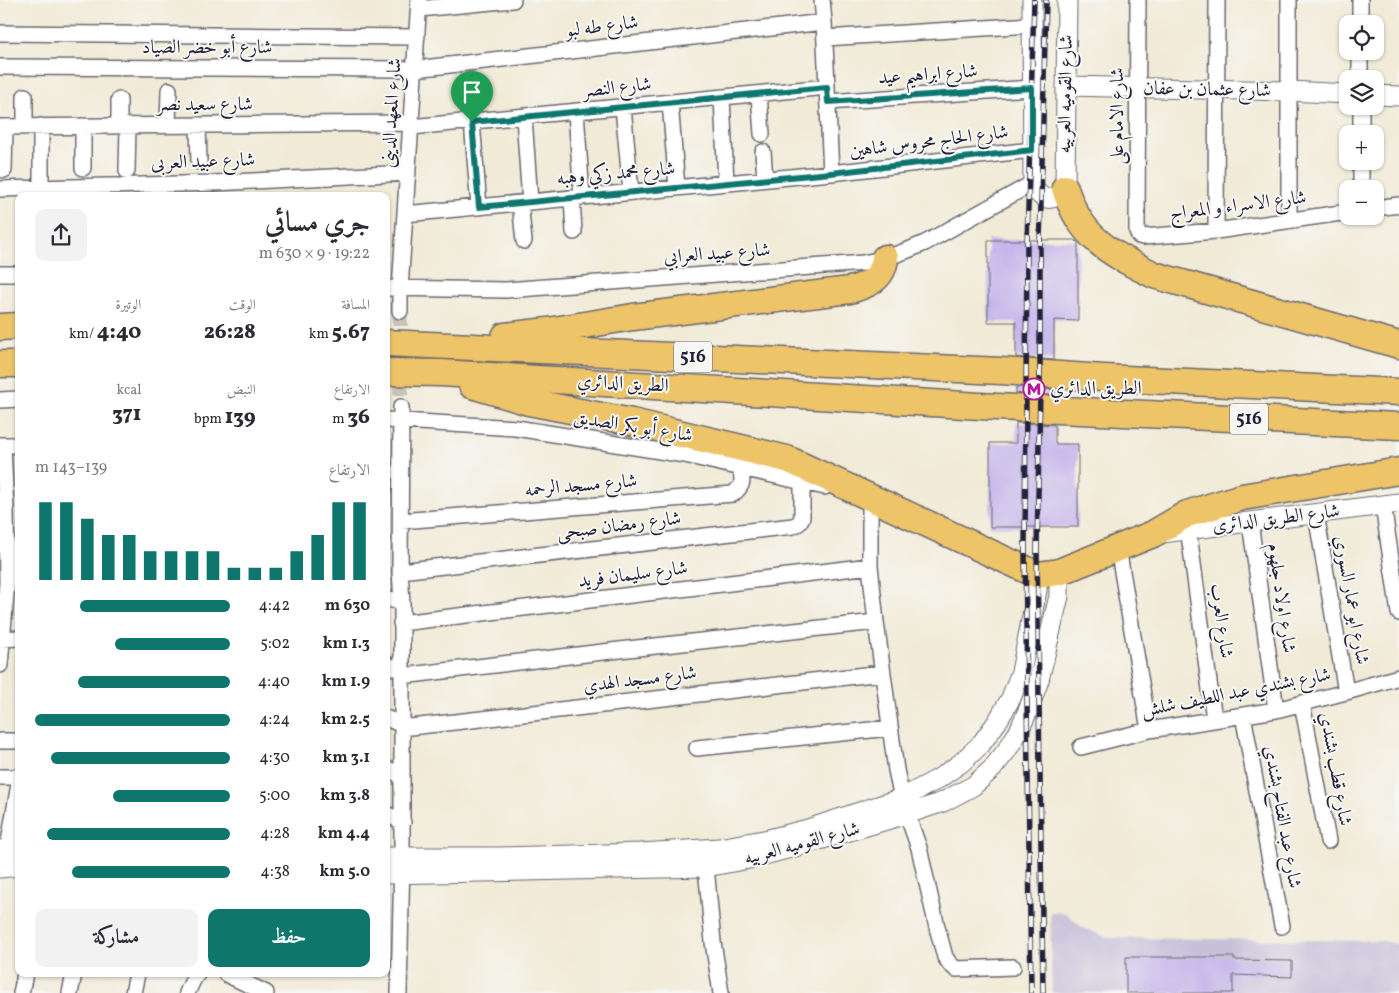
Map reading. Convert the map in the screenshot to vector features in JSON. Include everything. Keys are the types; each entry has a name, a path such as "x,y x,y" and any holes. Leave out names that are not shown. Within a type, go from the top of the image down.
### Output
{"highway":[{"path":"1065,188 1069,204 1076,217 1095,240 1120,257 1154,275 1399,345"},
{"path":"423,345 548,332 633,317 850,290 870,283 878,276 884,267 885,258"},
{"path":"0,327 15,326"},
{"name":"الطريق الدائري","path":"390,343 1001,371 1104,378 1399,392"},
{"path":"0,364 15,364"},
{"name":"الطريق الدائري","path":"390,372 441,373 997,407 1399,426"},
{"path":"441,373 485,389 530,402 632,422 787,459 870,497 1049,573 1188,522 1242,497 1399,471"}],"street":[{"path":"419,5 513,0"},
{"path":"822,0 831,173"},
{"name":"شارع القوميه العربيه","path":"1032,0 1033,183"},
{"name":"شارع القوميه العربيه","path":"1065,188 1067,0"},
{"name":"شارع الامام على","path":"1137,231 1138,0"},
{"path":"1216,231 1217,0"},
{"path":"1289,0 1289,220"},
{"path":"1360,0 1360,15"},
{"name":"شارع المعهد الدينى","path":"400,311 393,288 405,214 419,5"},
{"name":"شارع طه لبو","path":"415,69 824,22"},
{"path":"825,38 1032,25"},
{"path":"0,32 417,37"},
{"name":"شارع أبو خضر الصياد","path":"0,67 415,69"},
{"name":"شارع عثمان بن عفان","path":"1066,86 1339,94"},
{"name":"شارع ابراهيم عيد","path":"827,94 1032,88"},
{"path":"168,125 169,90"},
{"path":"759,94 762,134"},
{"name":"شارع النصر","path":"411,125 472,122 759,94 827,94"},
{"path":"1384,95 1399,96"},
{"path":"25,96 25,127"},
{"path":"722,97 726,183"},
{"path":"119,100 127,172"},
{"path":"670,102 677,188"},
{"path":"623,107 631,192"},
{"path":"574,232 577,198 576,112"},
{"path":"524,117 524,241"},
{"path":"472,122 479,207"},
{"path":"198,125 198,162"},
{"name":"شارع سعيد نصر","path":"2,127 411,125"},
{"path":"41,126 41,188"},
{"path":"82,126 82,168"},
{"path":"2,127 4,170"},
{"name":"شارع الحاج محروس شاهين","path":"831,173 1032,150"},
{"path":"764,152 765,179"},
{"name":"شارع عبيد العربى","path":"0,189 215,183 408,173"},
{"name":"شارع محمد زكي وهبه","path":"405,214 831,173"},
{"path":"1033,183 1035,190 1040,196 1047,198 1054,198 1061,194 1065,188"},
{"name":"شارع عبيد العرابي","path":"393,288 506,290 864,263 910,250 925,243 1033,183"},
{"path":"1384,207 1399,205"},
{"name":"شارع الاسراء و المعراج","path":"1137,231 1139,236 1143,237 1216,231 1339,213"},
{"path":"0,274 15,274"},
{"path":"0,400 15,398"},
{"path":"396,416 401,521 400,571 402,603 403,822 394,866 399,993"},
{"name":"شارع أبو بكر الصديق","path":"396,416 516,428 685,455 870,497"},
{"path":"0,665 1,639 8,583 3,510 2,445 15,444"},
{"name":"شارع مسجد الرحمه","path":"401,521 733,494 740,488 743,478 740,467"},
{"name":"شارع رمضان صبحى","path":"400,571 793,526 799,523 802,517 802,481"},
{"path":"870,497 870,566 882,673 896,770 905,806 919,848 945,957 956,969 1013,967"},
{"path":"1391,504 1399,613"},
{"name":"شارع الطريق الدائرى","path":"1188,522 1250,522 1391,504"},
{"name":"شارع ابو عمار السوري","path":"1316,514 1346,692"},
{"name":"شارع العرب","path":"1188,522 1214,719"},
{"name":"شارع اولاد جلهوم","path":"1250,522 1276,710"},
{"path":"1118,548 1149,730"},
{"name":"شارع سليمان فريد","path":"401,623 870,566"},
{"name":"شارع القوميه العربيه","path":"394,866 706,867 749,859 813,842 905,806 961,763 981,744 997,722 1011,698 1021,672 1037,590 1049,573"},
{"name":"شارع القوميه العربيه","path":"394,866 500,857 641,853 719,848 760,841 905,806 942,802 973,786 992,769 1019,731 1039,680 1059,596 1049,573"},
{"path":"390,599 402,603"},
{"path":"390,666 402,673 876,622"},
{"path":"1,639 15,638"},
{"name":"شارع مسجد الهدي","path":"402,726 882,673"},
{"name":"شارع بشندي عبد اللطيف شلش","path":"1080,747 1149,730 1276,710 1399,677"},
{"name":"شارع قطب بشندي","path":"1302,703 1328,841"},
{"name":"شارع عبد الفتاح بشندي","path":"1243,715 1282,926"},
{"path":"390,720 402,726"},
{"path":"697,748 890,728"},
{"path":"0,741 15,741"},
{"path":"390,770 402,776"},
{"path":"0,777 15,777"},
{"path":"9,849 15,810"},
{"path":"390,816 403,822"},
{"path":"0,868 15,866"},
{"path":"706,867 713,942 721,993"},
{"path":"21,993 24,977"},
{"path":"70,993 73,977"},
{"path":"133,993 136,977"},
{"path":"187,993 195,977"},
{"path":"232,977 266,993"}],"shaded area":[{"path":"1050,912 1066,913 1083,928 1108,938 1384,941 1399,945 1399,993 1052,993"}],"building":[{"path":"988,240 1075,240 1078,243 1078,321 1054,320 1054,360 1016,357 1016,322 988,322"},
{"path":"1016,387 1055,390 1055,395 1016,393"},
{"path":"1016,423 1055,425 1055,444 1078,444 1078,527 990,527 990,443 1016,443"},
{"path":"1126,957 1234,957 1234,960 1292,961 1292,977 1233,975 1233,993 1126,993"}],"tunnel":[{"path":"400,311 401,407"}],"railway":[{"path":"1031,993 1025,551 1027,243 1034,0"},
{"path":"1043,993 1037,550 1040,243 1046,0"}],"place":[{"name":"الطريق الدائري","path":"1034,389"}],"route":[{"path":"827,87 828,102 1032,88 1032,150 831,173 479,207 472,122 827,87"}]}
